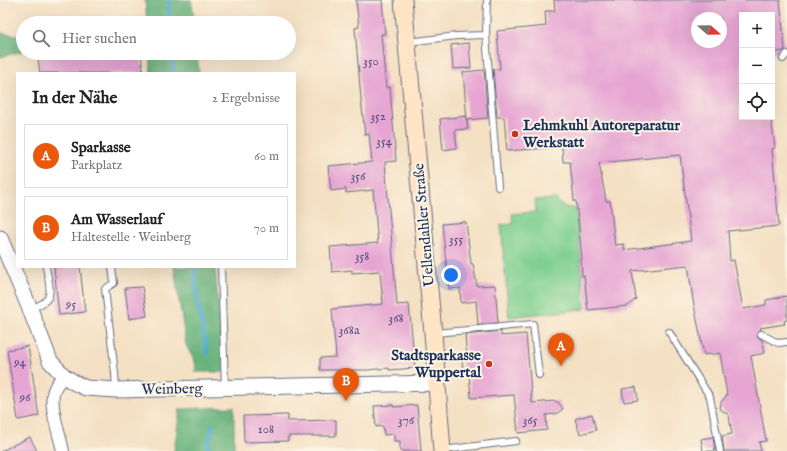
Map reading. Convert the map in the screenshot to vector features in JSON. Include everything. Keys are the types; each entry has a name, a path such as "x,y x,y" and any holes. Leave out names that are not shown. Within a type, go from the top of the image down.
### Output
{"main road":[{"name":"Uellendahler Straße","path":"403,0 442,450"}],"street":[{"name":"Weinberg","path":"0,238 50,361 64,376 86,388 116,390 437,383"},
{"path":"63,451 52,403 53,393 57,383 64,376"}],"lane":[{"path":"487,0 486,35 498,187"},
{"path":"407,42 457,36 486,35"},
{"path":"30,309 47,300 49,295 46,268"},
{"path":"112,268 114,283 105,289 116,390"},
{"path":"221,268 225,388"},
{"path":"433,333 533,324 538,375"},
{"path":"669,332 710,397 720,451"},
{"path":"761,334 778,343 787,342"},
{"path":"442,450 516,441"}],"green space":[{"path":"145,0 191,0 194,16 146,16"},
{"path":"0,33 16,35 16,53 0,57"},
{"path":"150,60 198,60 199,72 151,72"},
{"path":"556,199 564,206 576,208 585,309 509,317 501,225 513,224 512,214 536,212 535,200"},
{"path":"174,268 215,268 224,372 195,372 196,364 186,345"},
{"path":"234,407 234,451 174,451 180,409"}],"building":[{"path":"356,0 382,0 385,34 381,34 386,88 390,87 396,161 385,162 397,305 409,304 415,368 389,370 389,368 367,370 320,370 320,358 336,357 332,309 383,304 380,271 352,273 352,270 332,272 330,247 378,243 373,190 346,193 346,189 331,191 328,166 372,162 369,134 365,135 361,99 355,28 359,27"},
{"path":"554,0 780,0 785,50 783,51 775,52 775,12 739,12 739,120 771,120 775,148 772,149 779,226 728,231 730,261 734,260 743,309 766,305 766,300 787,296 787,320 784,321 785,324 760,328 761,330 757,332 757,335 762,340 765,353 751,356 766,441 759,442 761,451 724,451 722,436 732,434 729,415 720,409 721,402 727,395 720,353 704,355 693,300 688,265 632,271 636,299 628,306 588,310 584,275 582,276 582,259 576,201 574,201 570,162 563,162 562,147 507,151 504,117 497,117 493,69 500,69 497,31 546,26 545,11 555,11","holes":["680,155 691,241 624,250 624,244 615,245 610,201 606,201 599,163"]},
{"path":"469,43 471,68 453,69 451,45"},
{"path":"38,60 142,60 143,72 40,72"},
{"path":"484,70 488,118 467,120 463,72"},
{"path":"466,116 468,129 455,130 457,148 443,150 440,119"},
{"path":"466,222 471,264 473,264 477,286 495,285 498,323 478,324 476,301 461,303 460,288 449,289 442,224"},
{"path":"54,268 80,268 85,312 59,315"},
{"path":"142,287 147,316 129,319 125,288"},
{"path":"501,331 501,336 526,334 532,403 555,401 558,402 563,409 556,414 546,415 547,430 518,433 514,395 471,398 469,373 463,373 462,359 467,358 465,335"},
{"path":"28,346 39,416 18,420 7,350"},
{"path":"636,387 638,400 624,402 622,389"},
{"path":"393,405 393,407 417,405 421,451 400,451 400,441 394,441 394,434 384,435 383,426 376,427 374,406"},
{"path":"592,414 596,430 580,434 575,419"},
{"path":"288,415 288,421 336,420 336,436 288,436 288,441 244,442 243,416"},
{"path":"30,437 37,451 1,451"},
{"path":"713,437 715,451 703,451 701,439"}],"waterway":[{"path":"168,16 169,0"},
{"path":"173,60 174,72"},
{"path":"194,268 197,298 207,353"},
{"path":"207,451 212,425"}],"place":[{"name":"Lehmkuhl Autoreparatur Werkstatt","path":"515,134"},
{"name":"Stadtsparkasse Wuppertal","path":"489,364"},
{"name":"Sparkasse","path":"561,366"},
{"name":"Am Wasserlauf","path":"346,401"}]}
